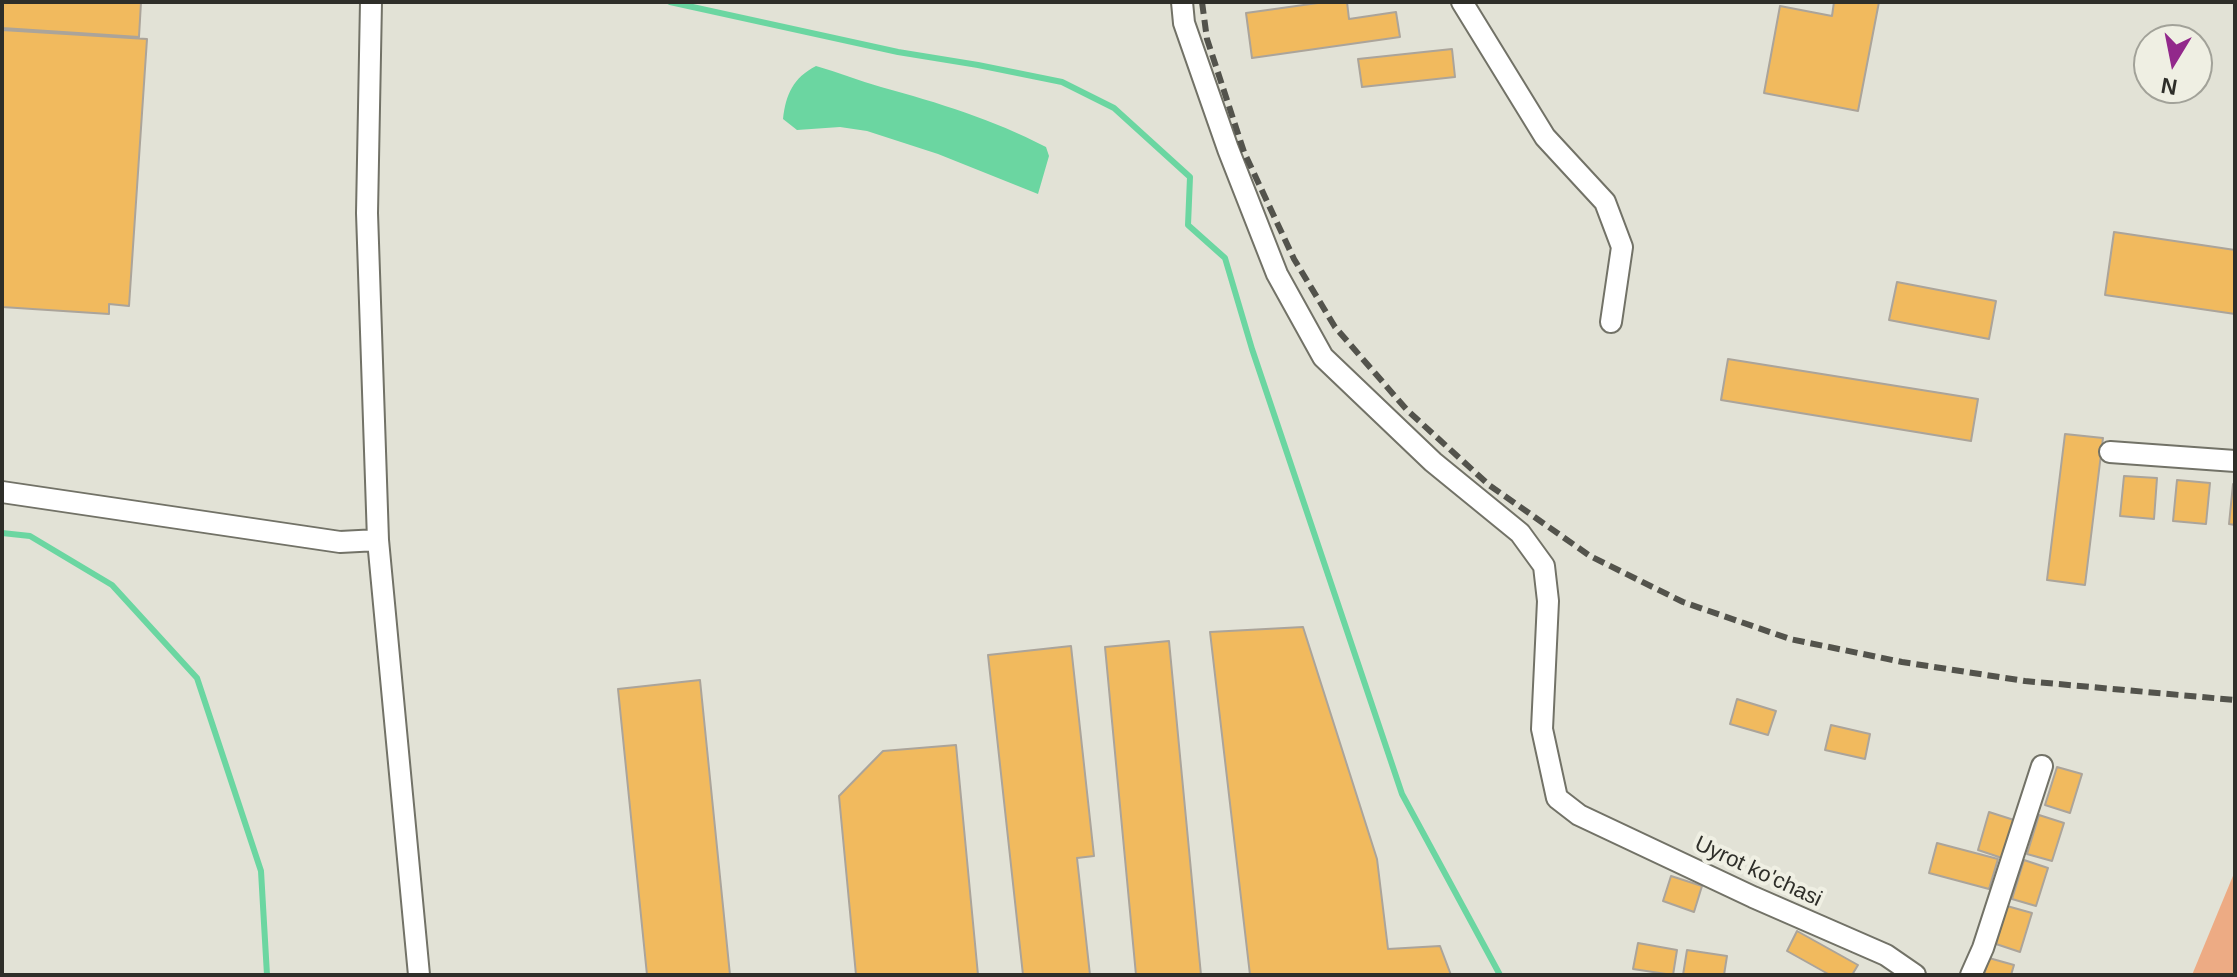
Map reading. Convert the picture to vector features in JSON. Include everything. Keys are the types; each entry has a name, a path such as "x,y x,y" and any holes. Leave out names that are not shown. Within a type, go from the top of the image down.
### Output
{"street":[{"path":"371,2 367,213 378,540 419,975"},
{"name":"Uyrot ko'chasi","path":"1182,2 1184,23 1271,261 1323,357 1433,462 1520,533 1544,566 1548,601 1542,729 1557,798 1579,815 1753,897 1886,955 1915,975"},
{"path":"1462,2 1545,137 1605,202 1622,247 1611,322"},
{"path":"2110,452 2235,461"},
{"path":"2,492 340,542 378,540"},
{"path":"1971,975 1983,948 2042,766"}],"shaded area":[{"path":"816,66 965,112 1046,147 1049,156 1038,194 938,154 867,131 840,127 797,130 783,119 786,102 796,81"},
{"path":"2235,871 2235,975 2192,975"}],"building":[{"path":"2,2 141,2 139,37 2,28"},
{"path":"1347,2 1349,19 1396,12 1400,37 1252,58 1246,13"},
{"path":"1834,2 1879,2 1858,111 1764,93 1780,6 1832,16"},
{"path":"2,30 147,39 129,306 109,304 109,314 2,307"},
{"path":"1452,49 1455,77 1362,87 1358,59"},
{"path":"2114,232 2235,250 2235,314 2105,295"},
{"path":"1897,282 1996,301 1989,339 1889,320"},
{"path":"1728,359 1978,399 1971,441 1721,400"},
{"path":"2065,434 2103,438 2085,585 2047,580"},
{"path":"2124,476 2157,478 2154,519 2120,516"},
{"path":"2177,480 2210,483 2206,524 2173,521"},
{"path":"2235,484 2235,525 2229,524"},
{"path":"1303,627 1377,859 1388,949 1440,946 1451,975 1250,975 1210,632"},
{"path":"1169,641 1201,975 1136,975 1105,647"},
{"path":"1071,646 1094,856 1077,858 1090,975 1023,975 988,655"},
{"path":"700,680 730,975 647,975 618,689"},
{"path":"1737,699 1776,711 1768,735 1730,724"},
{"path":"1831,725 1870,734 1865,759 1825,750"},
{"path":"956,745 978,975 856,975 839,796 883,751"},
{"path":"2057,767 2082,774 2070,813 2045,805"},
{"path":"1989,812 2014,820 2002,858 1978,850"},
{"path":"2039,815 2064,823 2052,861 2027,854"},
{"path":"1937,843 1998,859 1989,889 1929,873"},
{"path":"2024,860 2048,868 2036,906 2012,899"},
{"path":"1671,876 1702,886 1694,912 1663,901"},
{"path":"2007,906 2032,913 2020,952 1996,944"},
{"path":"1797,931 1858,965 1852,975 1830,975 1787,951"},
{"path":"1638,943 1677,950 1673,975 1633,969"},
{"path":"1687,950 1727,956 1724,975 1683,975"},
{"path":"1989,958 2014,965 2011,975 1984,975"}],"waterway":[{"path":"670,2 898,52 1062,82 1114,108 1190,177 1188,225 1225,258 1252,349 1402,794 1500,975"},
{"path":"2,533 30,536 112,585 197,678 261,871 267,975"}],"railway":[{"path":"1202,2 1207,39 1244,152 1294,259 1335,327 1407,410 1489,485 1590,556 1683,602 1790,639 1902,662 2025,681 2235,700"}]}
